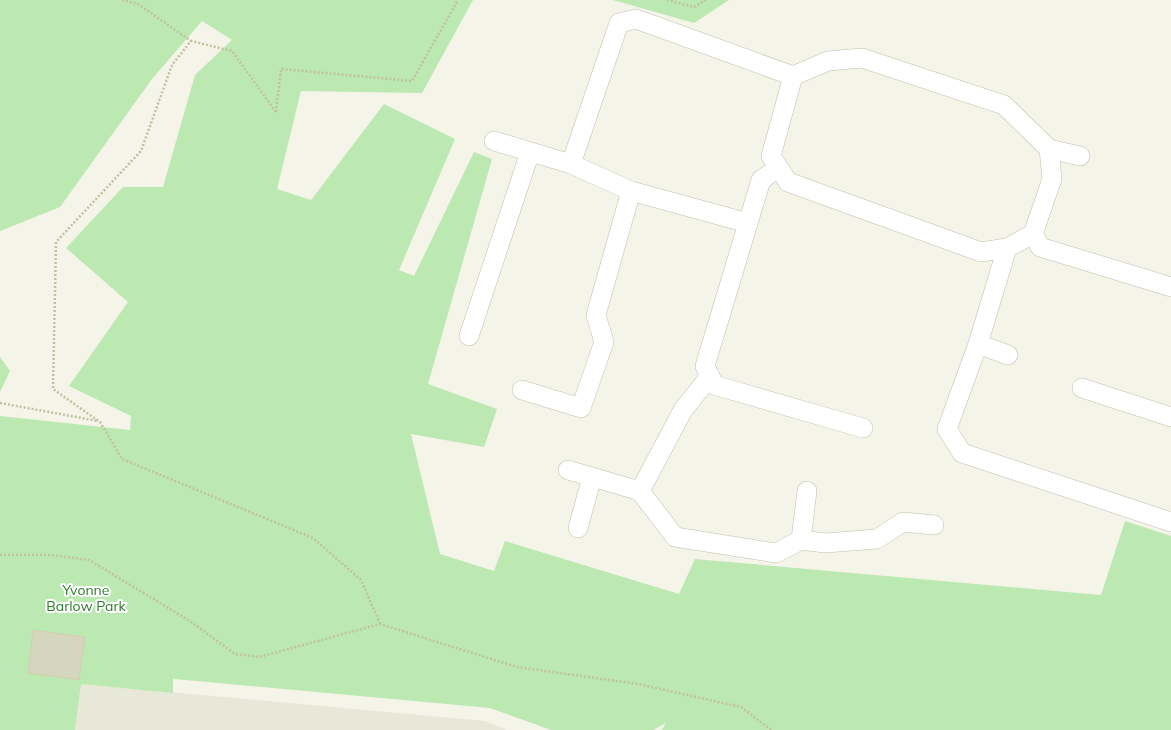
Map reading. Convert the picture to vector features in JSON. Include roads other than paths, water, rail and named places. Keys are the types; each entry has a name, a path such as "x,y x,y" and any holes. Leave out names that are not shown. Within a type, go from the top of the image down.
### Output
{"lane":[{"path":"571,164 619,23 636,19 793,76 828,61 862,58 1004,105 1049,149 1080,156"},
{"path":"793,76 771,156 788,182 981,252 1007,248 1033,234 1052,179 1049,149"},
{"path":"494,141 571,164 632,191 748,223"},
{"path":"468,336 530,152"},
{"path":"778,168 761,180 705,366 714,385 863,428"},
{"path":"522,390 581,408 604,342 596,315 632,191"},
{"path":"1033,234 1040,247 1171,287"},
{"path":"1007,248 978,344 947,429 962,453 1171,522"},
{"path":"978,344 1008,355"},
{"path":"640,491 683,410 710,376"},
{"path":"1082,388 1171,417"},
{"path":"568,470 640,491 675,537 776,553 801,540 824,543 877,538 904,522 934,525"},
{"path":"578,528 592,477"},
{"path":"801,540 807,491"}],"park label":[{"name":"Yvonne Barlow Park","path":"86,598"}]}
